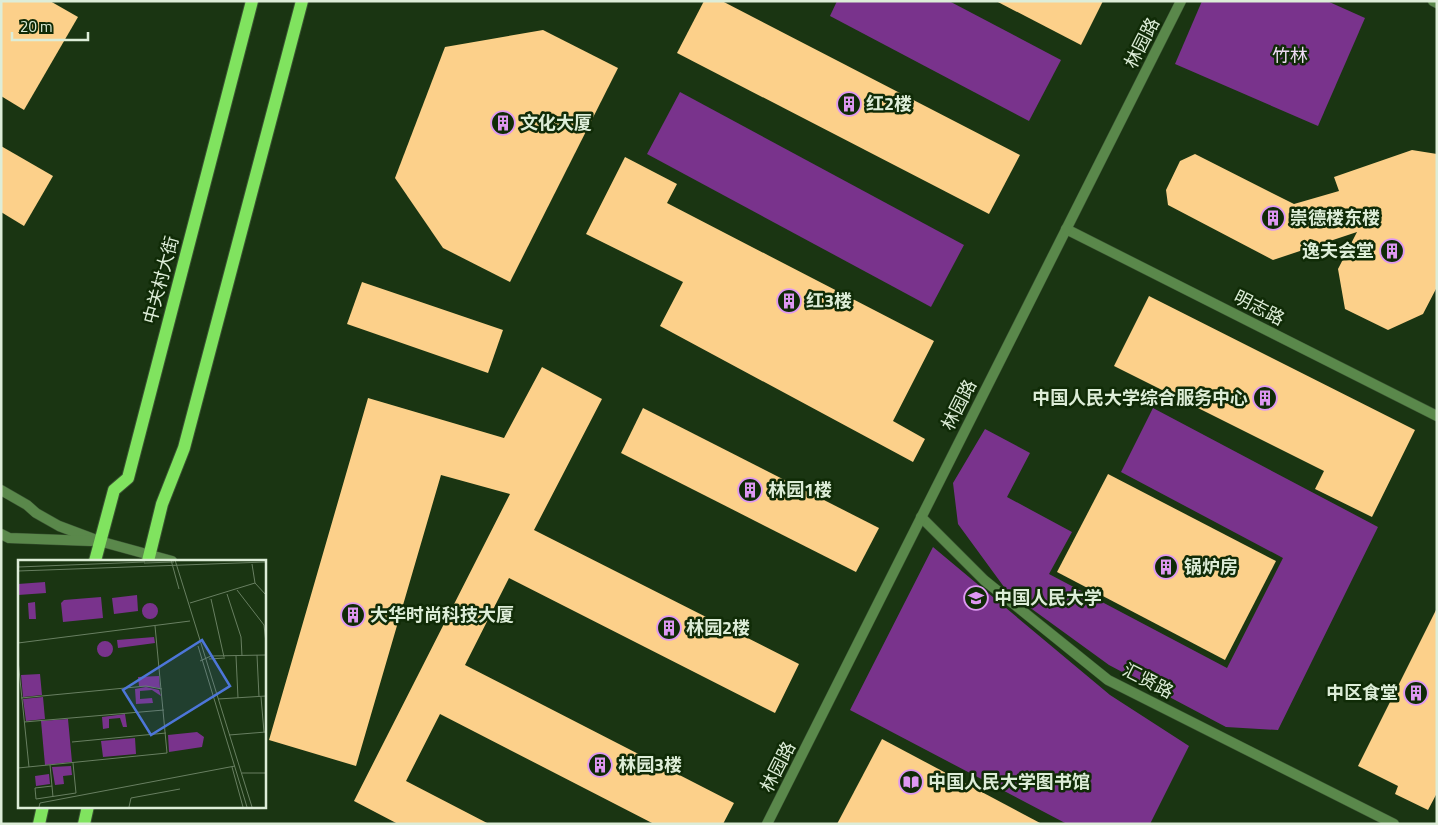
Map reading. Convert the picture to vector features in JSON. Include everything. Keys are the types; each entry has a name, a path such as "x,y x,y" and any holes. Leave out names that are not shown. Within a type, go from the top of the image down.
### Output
{"main road":[{"name":"中关村大街","path":"95,560 114,490 128,478 252,1"},
{"path":"148,558 162,504 184,448 302,1"},
{"path":"39,824 43,808"},
{"path":"84,824 88,808"}],"street":[{"name":"林园路","path":"767,824 1181,1"},
{"path":"1433,1 1437,3"},
{"name":"明志路","path":"1066,229 1437,416"},
{"path":"1,490 28,504 36,513 59,526 99,542 148,558 164,560"},
{"name":"汇贤路","path":"921,517 984,580 1108,680 1394,824"},
{"path":"1,534 9,538 99,542"}],"green space":[{"path":"837,1 949,1 1061,60 1029,121 830,16"},
{"name":"竹林","path":"1202,1 1327,1 1365,18 1318,126 1175,64"},
{"path":"680,92 964,245 931,307 647,154"},
{"path":"1153,408 1378,527 1278,730 1226,727 1109,665 1007,591 958,524 953,483 985,429 1030,453 1007,497 1072,532 1049,574 1227,668 1283,558 1121,472"},
{"path":"933,547 1110,695 1189,746 1150,824 1067,824 850,710"}],"building":[{"path":"1,1 50,1 78,17 24,110 1,96"},
{"name":"红2楼","path":"704,1 722,1 1020,155 989,214 677,53"},
{"path":"996,1 1103,1 1081,45"},
{"name":"文化大厦","path":"543,30 618,68 510,282 443,248 395,178 445,47"},
{"path":"1,146 53,176 24,226 1,212"},
{"path":"1412,150 1437,154 1437,287 1423,314 1388,330 1345,309 1338,269 1357,232 1273,260 1168,205 1166,190 1180,161 1195,154 1294,204 1339,191 1334,177"},
{"path":"625,157 677,184 667,203 934,341 893,421 925,439 913,462 660,326 683,282 586,234"},
{"path":"362,282 503,330 488,373 347,324"},
{"name":"中国人民大学综合服务中心","path":"1149,296 1415,430 1372,517 1315,489 1324,471 1114,366"},
{"path":"542,367 602,399 534,530 799,664 775,713 509,578 465,665 734,803 723,824 654,824 440,714 406,781 489,824 398,824 354,801 510,494 441,475 356,766 269,740 368,398 504,438"},
{"name":"林园1楼","path":"643,408 879,528 856,572 621,453"},
{"name":"锅炉房","path":"1108,474 1276,561 1225,660 1057,572"},
{"name":"中区食堂","path":"1437,608 1437,793 1428,810 1395,794 1398,786 1358,766"},
{"name":"中国人民大学图书馆","path":"882,739 1042,824 837,824"}],"place":[{"name":"红2楼","path":"849,104"},
{"name":"文化大厦","path":"503,123"},
{"name":"崇德楼东楼","path":"1273,218"},
{"name":"逸夫会堂","path":"1392,251"},
{"name":"红3楼","path":"789,301"},
{"name":"中国人民大学综合服务中心","path":"1265,398"},
{"name":"林园1楼","path":"750,490"},
{"name":"锅炉房","path":"1166,567"},
{"name":"中国人民大学","path":"976,598"},
{"name":"大华时尚科技大厦","path":"353,615"},
{"name":"林园2楼","path":"669,628"},
{"name":"中区食堂","path":"1416,693"},
{"name":"林园3楼","path":"600,765"},
{"name":"中国人民大学图书馆","path":"911,782"}]}
